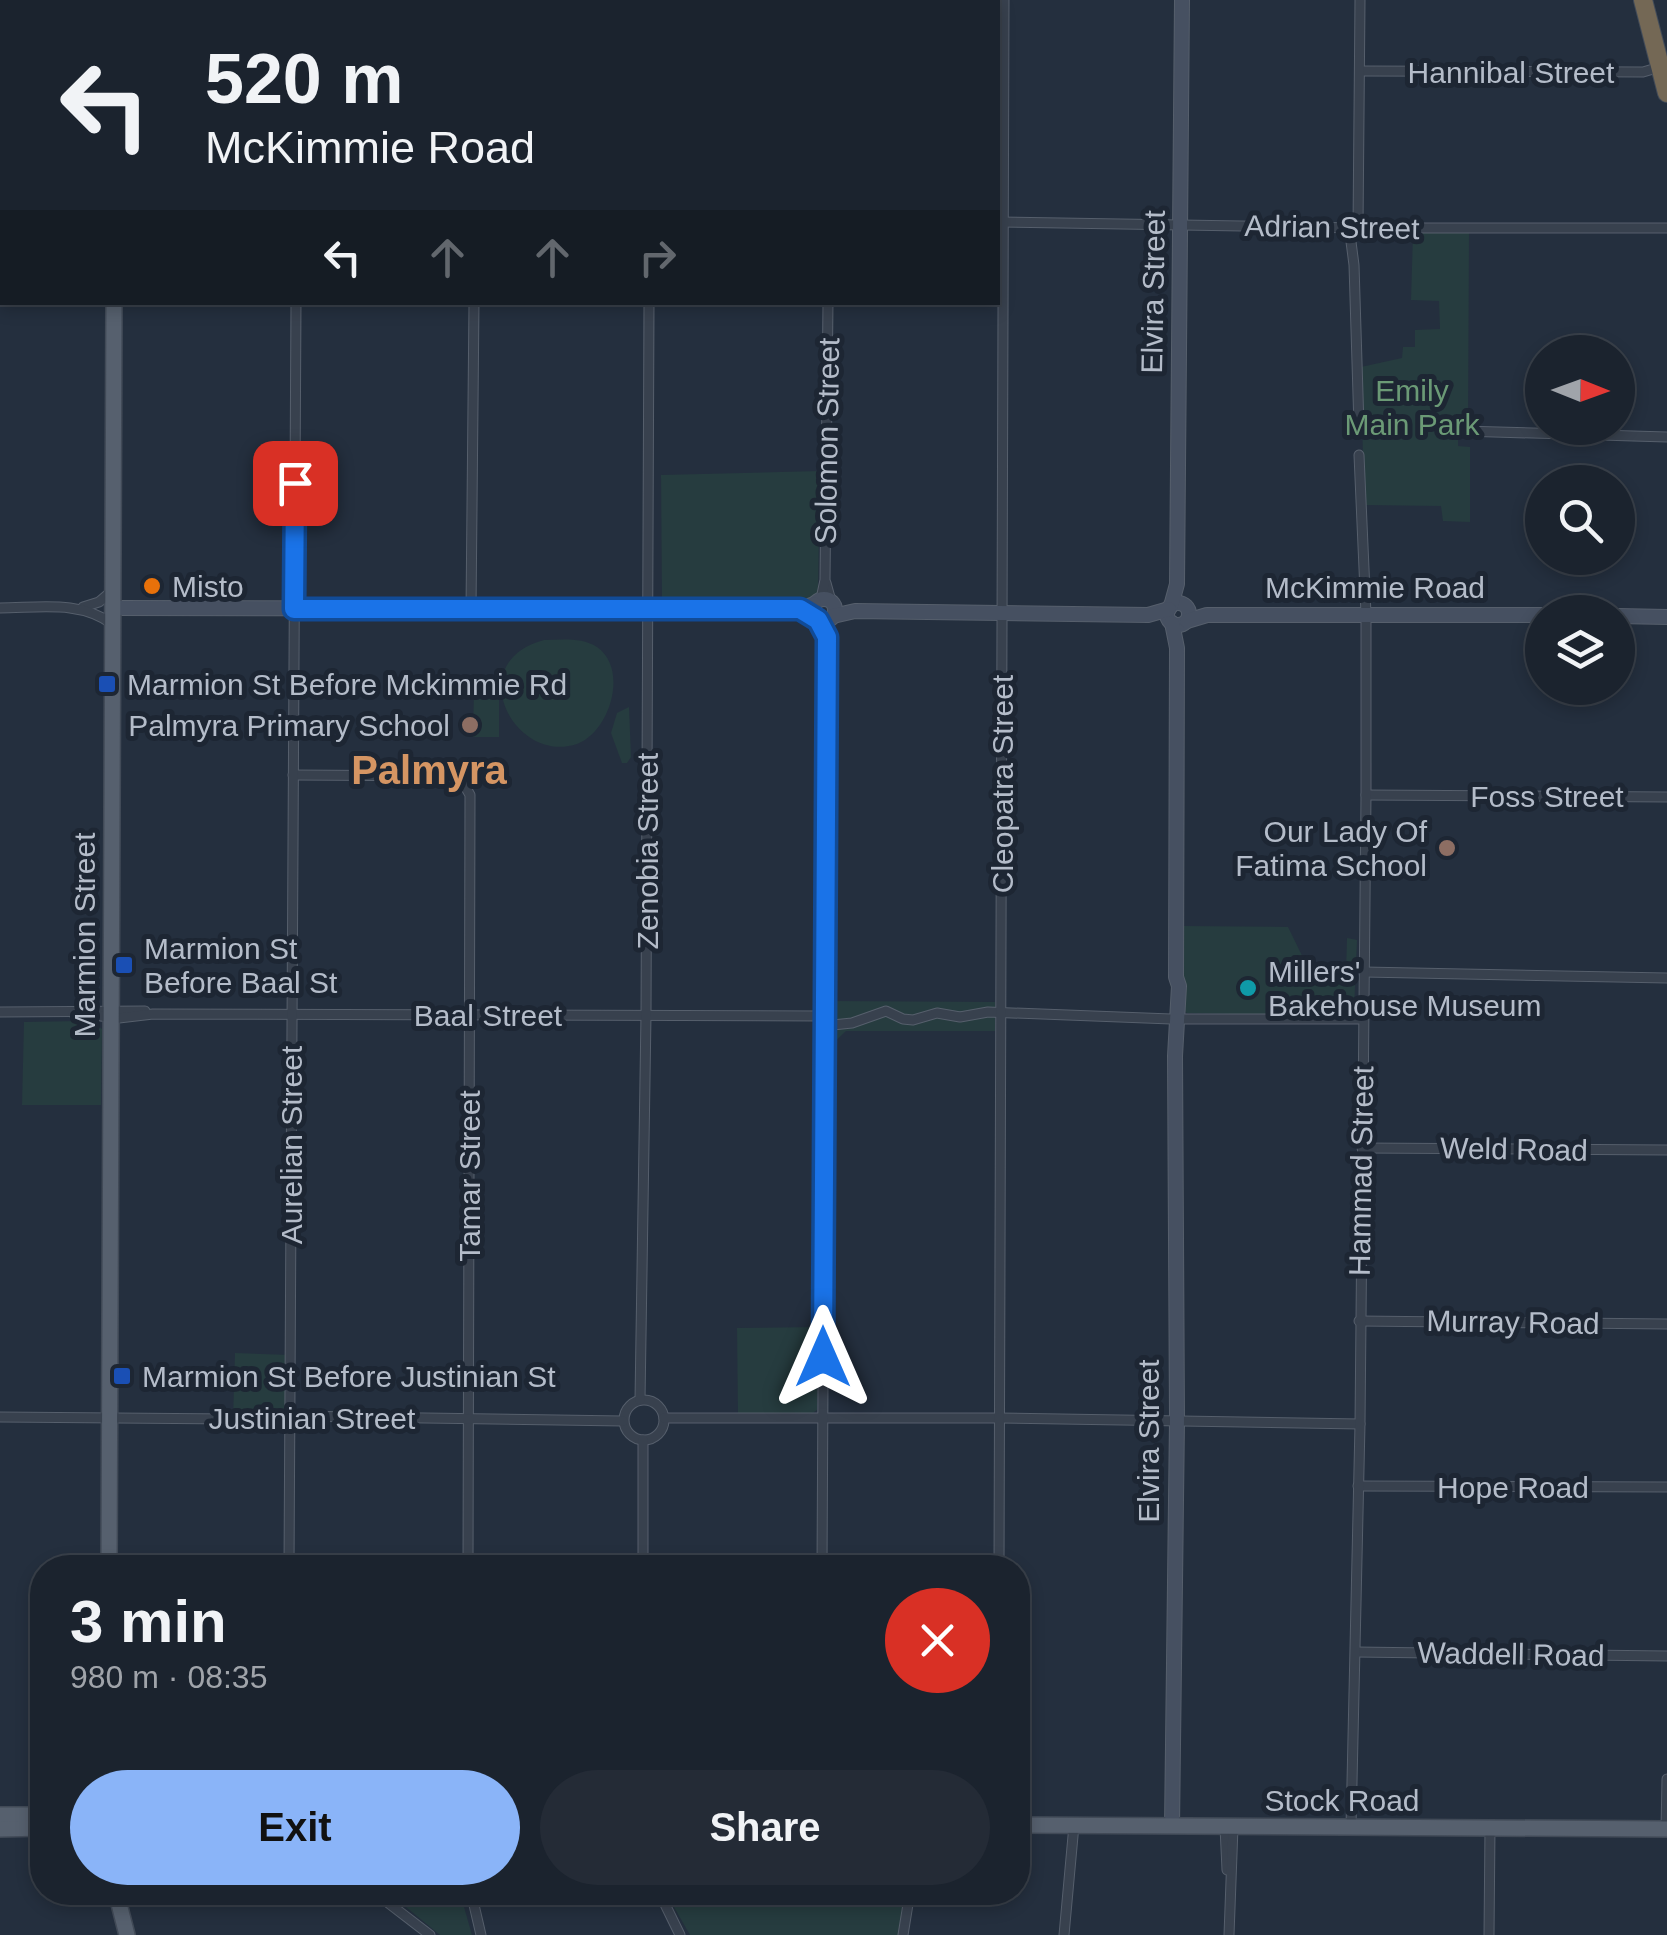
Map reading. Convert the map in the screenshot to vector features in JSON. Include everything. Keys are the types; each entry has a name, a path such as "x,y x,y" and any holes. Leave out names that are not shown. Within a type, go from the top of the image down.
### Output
{"highway":[{"path":"1643,0 1667,93"}],"main road":[{"name":"Marmion Street","path":"114,305 115,613"},
{"name":"Marmion Street","path":"113,1555 115,613 123,305"},
{"path":"0,1814 30,1815"},
{"name":"Stock Road","path":"1030,1825 1666,1829"},
{"path":"0,1830 30,1829"},
{"path":"119,1905 127,1935"},
{"path":"129,1905 137,1935"}],"street":[{"name":"Cleopatra Street","path":"999,1555 1004,0"},
{"name":"Elvira Street","path":"1172,1826 1176,1420 1175,1056 1171,1045 1172,984 1176,977 1182,0"},
{"path":"1359,427 1350,234 1358,228 1360,0"},
{"name":"Hannibal Street","path":"1361,72 1643,72 1660,67"},
{"name":"Adrian Street","path":"1001,222 1667,228"},
{"name":"Aurelian Street","path":"289,1555 296,305"},
{"path":"471,610 474,305"},
{"name":"Zenobia Street","path":"640,1400 650,305"},
{"name":"Solomon Street","path":"822,1555 827,637 822,610 828,305"},
{"path":"1462,430 1667,437"},
{"name":"Hammad Street","path":"1350,1827 1360,1424 1366,795 1366,614 1359,455"},
{"path":"81,608 99,602 113,589"},
{"path":"0,608 81,608 115,613 294,609 1178,615"},
{"name":"McKimmie Road","path":"1178,615 1525,616"},
{"path":"1635,616 1667,616"},
{"name":"Tamar Street","path":"293,775 452,776 467,785 470,795 468,1555"},
{"name":"Foss Street","path":"1366,795 1667,797"},
{"path":"1364,972 1667,978"},
{"name":"Baal Street","path":"0,1012 646,1015 852,1023 880,1011 913,1020 937,1013 960,1017 1001,1012 1174,1019 1363,1019"},
{"name":"Weld Road","path":"1362,1148 1667,1150"},
{"name":"Murray Road","path":"1359,1321 1667,1324"},
{"path":"640,1400 658,1406 664,1418 660,1432 643,1440 629,1434 624,1422 628,1407 640,1400"},
{"name":"Justinian Street","path":"0,1418 290,1416 624,1422"},
{"path":"664,1418 1360,1424"},
{"path":"643,1440 643,1555"},
{"name":"Hope Road","path":"1358,1486 1667,1487"},
{"name":"Waddell Road","path":"1356,1652 1667,1656"},
{"path":"1666,1829 1667,1778"},
{"path":"1064,1935 1074,1826"},
{"path":"1227,1935 1229,1827"},
{"path":"1488,1935 1490,1828"},
{"path":"391,1905 430,1935"},
{"path":"473,1905 481,1935"},
{"path":"665,1905 680,1935"},
{"path":"903,1935 908,1905"}],"green space":[{"name":"Emily Main Park","path":"1413,233 1469,233 1468,426 1458,427 1458,446 1470,447 1470,522 1443,521 1441,506 1364,505 1361,367 1402,358 1403,347 1415,347 1415,330 1440,329 1439,301 1411,300"},
{"path":"820,471 818,591 812,599 662,599 661,475"},
{"path":"544,640 591,644 607,657 612,670 606,714 599,727 577,744 554,746 534,740 517,726 506,708 501,688 505,668 519,652"},
{"path":"474,687 499,687 499,737 473,737"},
{"path":"629,707 631,757 622,763 611,733 617,713"},
{"path":"1181,926 1288,927 1316,984 1346,972 1347,938 1357,940 1354,1010 1345,1015 1300,1015 1300,1006 1275,1006 1274,1015 1187,1013 1182,1009"},
{"path":"830,1001 995,1002 995,1031 846,1031 830,1046"},
{"path":"82,1021 102,1029 101,1105 22,1105 24,1022"},
{"path":"819,1327 817,1410 810,1415 738,1415 737,1328"},
{"path":"235,1353 290,1355 290,1416 233,1419"},
{"path":"404,1905 463,1905 472,1935 440,1935"},
{"path":"673,1905 904,1905 898,1935 690,1935"}],"place":[{"name":"Misto","path":"152,586"},
{"name":"Marmion St Before Mckimmie Rd","path":"107,684"},
{"name":"Palmyra Primary School","path":"470,725"},
{"name":"Our Lady Of Fatima School","path":"1447,848"},
{"name":"Marmion St Before Baal St","path":"124,965"},
{"name":"Millers' Bakehouse Museum","path":"1248,988"},
{"name":"Marmion St Before Justinian St","path":"122,1376"}],"district":[{"name":"Palmyra","path":"429,770"}],"route":[{"path":"295,483 294,609 800,609 818,620 827,637 823,1357"}]}
